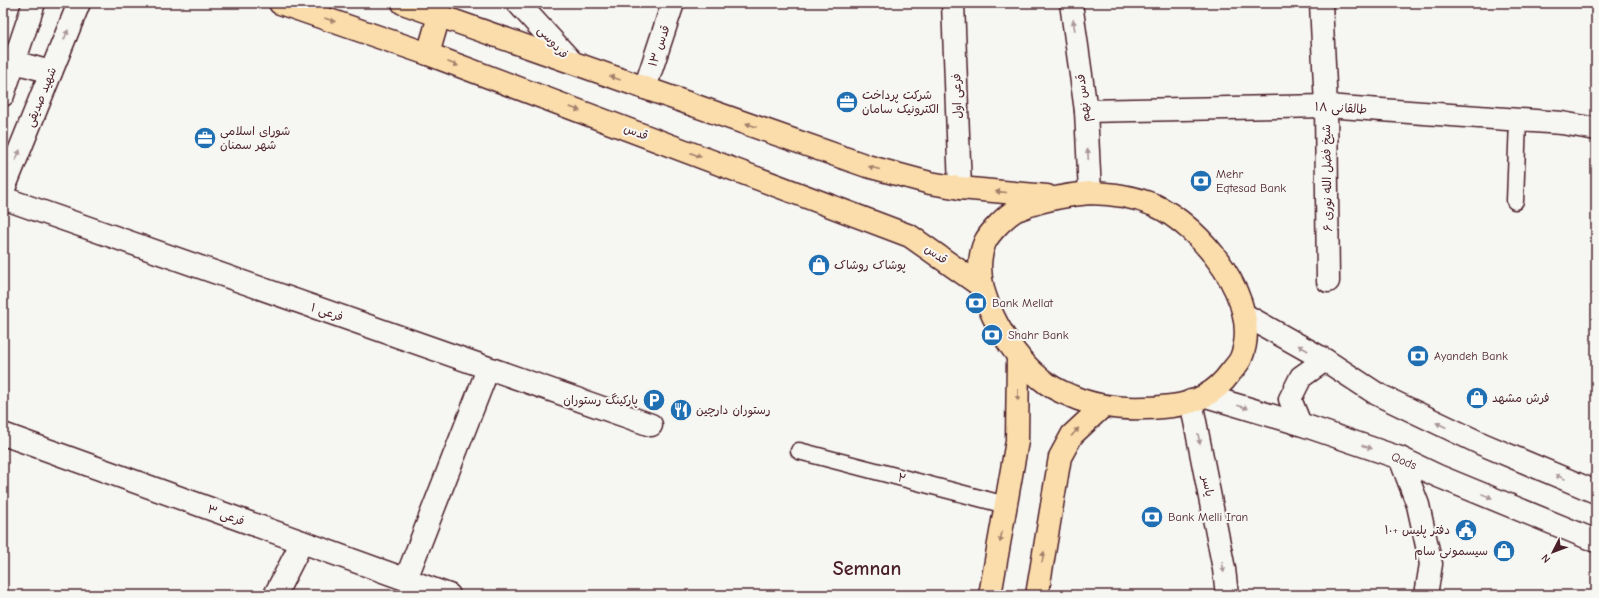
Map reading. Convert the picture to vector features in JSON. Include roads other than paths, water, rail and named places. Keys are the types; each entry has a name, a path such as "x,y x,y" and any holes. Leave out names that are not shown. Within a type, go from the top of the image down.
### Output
{"main road":[{"name":"قدس","path":"280,3 428,54 910,236 981,286"},
{"path":"403,3 440,9 572,62 867,166 930,183 960,188 1054,197"},
{"path":"428,54 440,9"},
{"path":"1090,193 1125,195 1155,206 1183,223 1208,246 1229,276 1245,315 1245,337 1241,358 1225,380 1199,399 1161,406 1102,407 1070,396 1041,380 1018,356 997,326 981,286 980,265 985,242 1014,210 1054,197 1090,193"},
{"path":"990,595 1017,441 1018,356"},
{"path":"1037,595 1060,457 1072,435 1102,407"}],"street":[{"path":"3,95 34,3"},
{"name":"شهید صدیقی","path":"3,191 79,3"},
{"name":"فردوسی","path":"518,3 572,62"},
{"name":"قدس ۱۳","path":"645,88 673,3"},
{"name":"فرعی اول","path":"953,3 960,188"},
{"name":"قدس نهم","path":"1071,3 1086,111 1090,193"},
{"name":"شیخ فضل الله نوری ۶","path":"1321,3 1326,106 1328,282"},
{"path":"14,62 51,72"},
{"name":"طالقانی ۱۸","path":"1086,111 1326,106 1562,123 1596,129"},
{"name":"فرعی ۱","path":"3,198 651,425"},
{"path":"1245,315 1325,360 1377,394 1482,444 1596,492"},
{"path":"1300,424 1290,399 1301,376 1325,360"},
{"path":"406,579 488,369"},
{"name":"Qods","path":"1199,399 1300,424 1400,458 1438,476 1596,541"},
{"name":"یاسر","path":"1199,399 1227,595"},
{"name":"فرعی ۳","path":"3,434 449,595"},
{"path":"1400,458 1418,505 1431,564 1426,595"},
{"path":"275,595 302,542"}],"lane":[{"path":"1515,201 1518,120"},
{"name":"۲","path":"799,451 1006,505"}],"place":[{"name":"شرکت پرداخت الکترونیک سامان","path":"847,102"},
{"name":"شورای اسلامی شهر سمنان","path":"205,138"},
{"name":"Mehr Eqtesad Bank","path":"1201,181"},
{"name":"پوشاک روشاک","path":"819,265"},
{"name":"Bank Mellat","path":"976,303"},
{"name":"Shahr Bank","path":"992,335"},
{"name":"Ayandeh Bank","path":"1418,356"},
{"name":"فرش مشهد","path":"1477,398"},
{"name":"پارکینگ رستوران","path":"654,400"},
{"name":"رستوران دارچین","path":"681,410"},
{"name":"Bank Melli Iran","path":"1152,517"},
{"name":"دفتر پلیس +۱۰","path":"1466,530"},
{"name":"سیسمونی سام","path":"1504,551"}],"district":[{"name":"Semnan","path":"867,568"}]}
